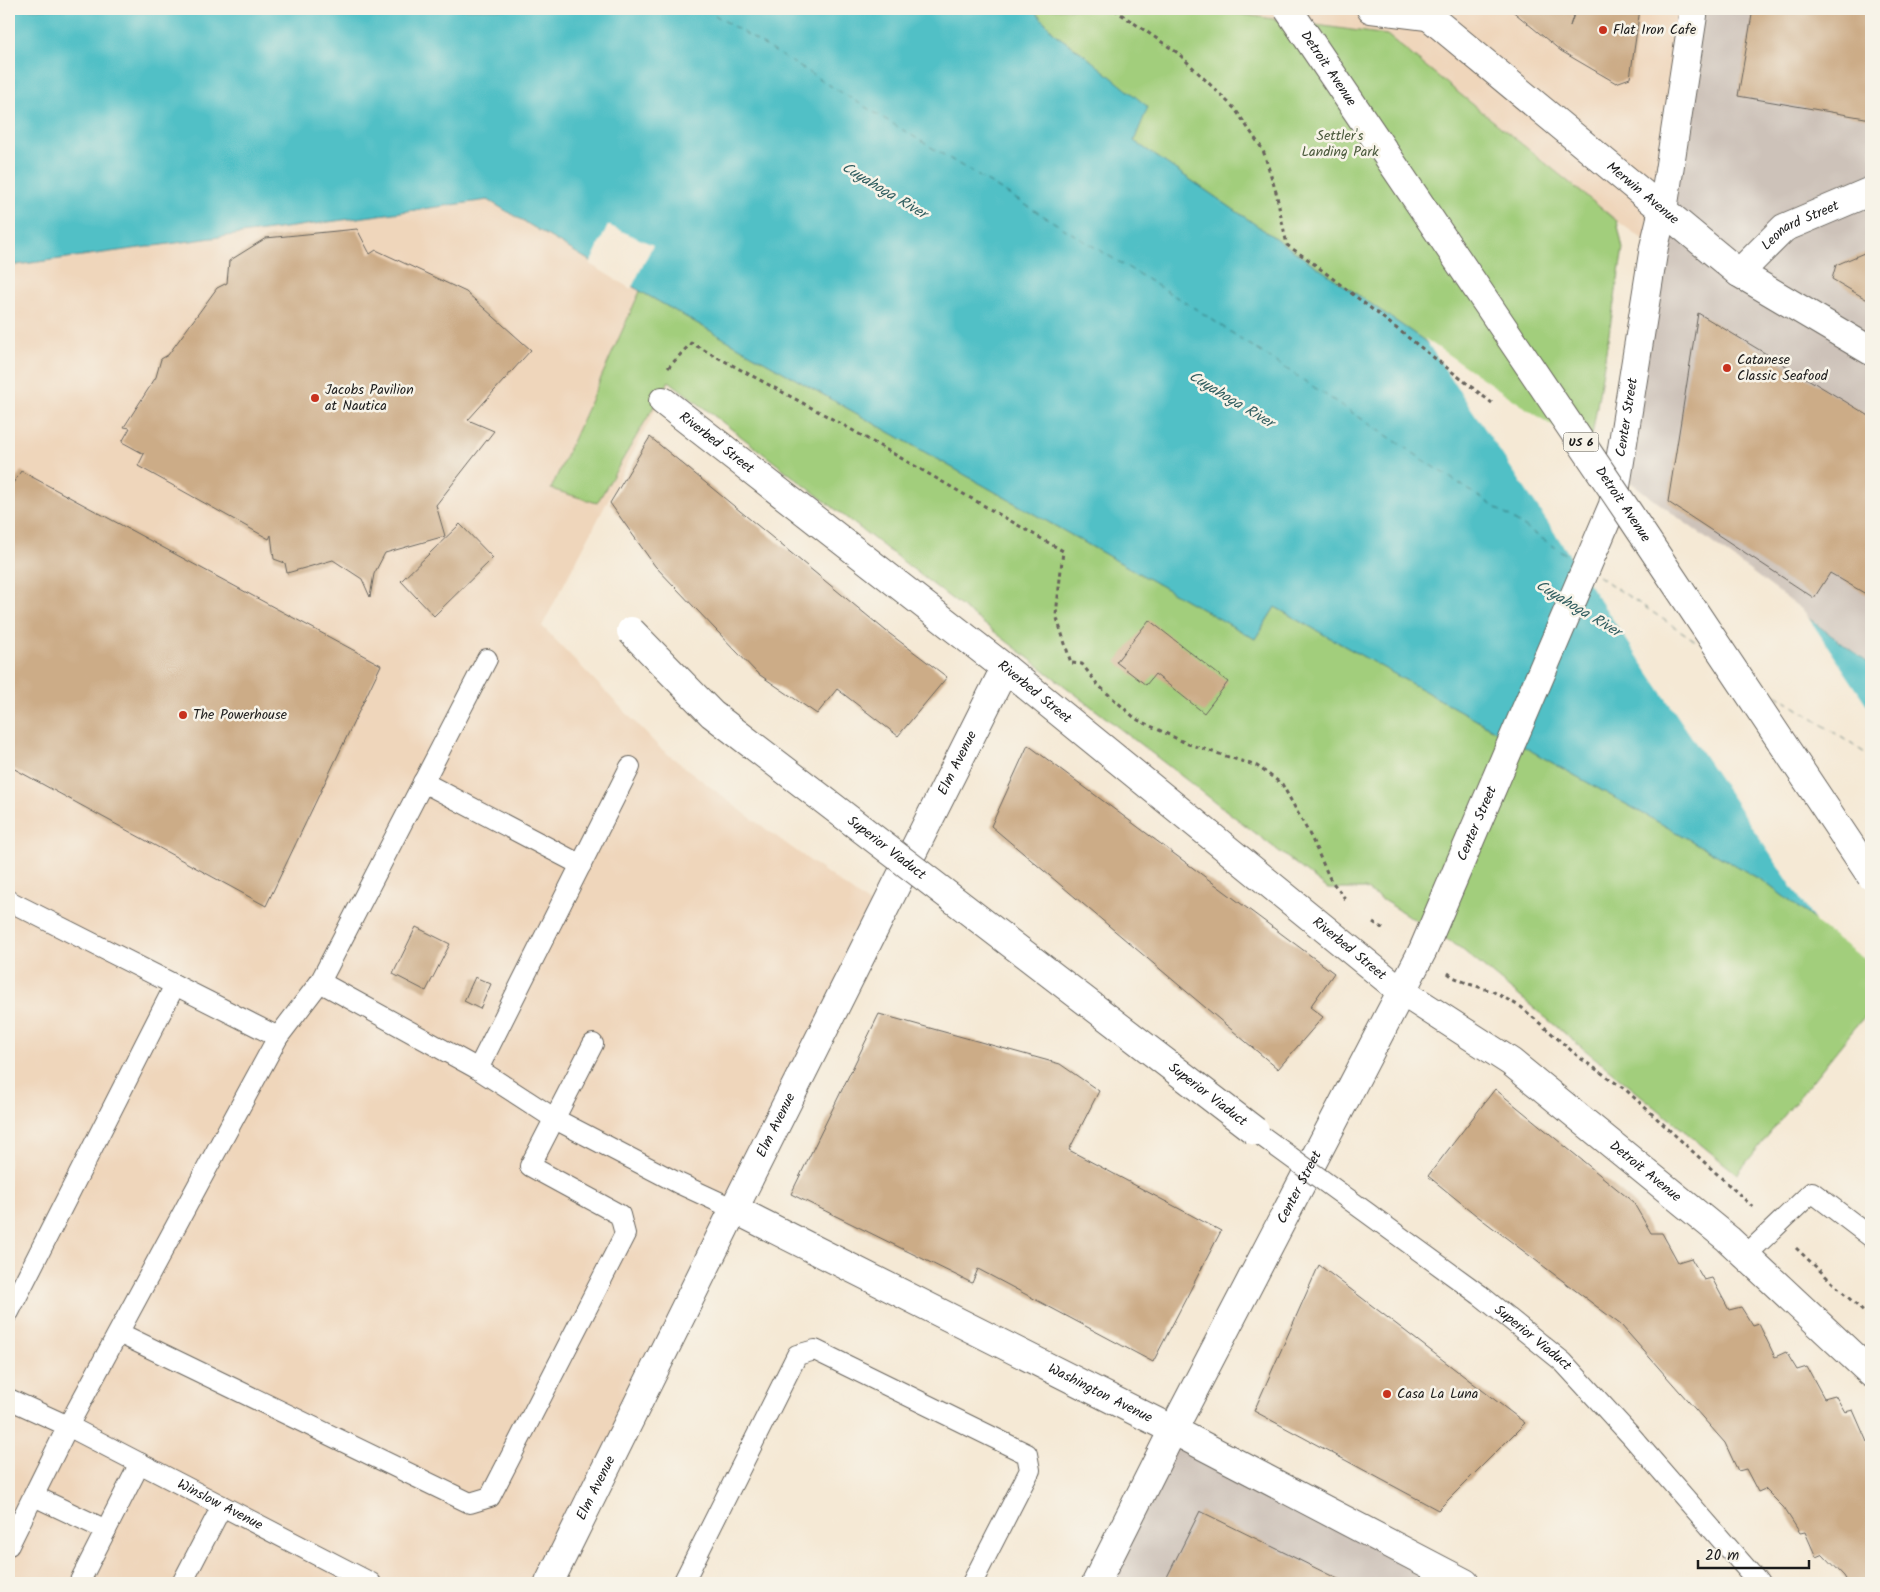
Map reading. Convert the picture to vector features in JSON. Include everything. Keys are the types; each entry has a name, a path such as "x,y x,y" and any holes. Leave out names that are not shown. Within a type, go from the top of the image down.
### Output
{"street":[{"name":"Detroit Avenue","path":"1288,9 1634,520 1871,876"},
{"name":"Merwin Avenue","path":"1371,9 1424,13 1739,273 1871,351"},
{"name":"Center Street","path":"1096,1583 1173,1430 1423,950 1612,505 1654,247 1663,210 1694,9"},
{"name":"Leonard Street","path":"1739,273 1784,228 1871,191"},
{"name":"Riverbed Street","path":"662,401 1005,668 1401,991"},
{"name":"Superior Viaduct","path":"631,631 712,714 1255,1132"},
{"name":"Elm Avenue","path":"549,1583 1005,668"},
{"name":"Detroit Avenue","path":"1401,991 1511,1062 1746,1255 1871,1373"},
{"name":"Washington Avenue","path":"734,1209 1173,1430 1465,1583"}],"lane":[{"path":"9,1545 68,1426 278,1037 320,982 487,660"},
{"path":"478,1069 630,767"},
{"path":"423,782 581,864"},
{"path":"9,901 278,1037"},
{"path":"320,982 478,1069 555,1119 678,1183 734,1209"},
{"path":"9,1312 175,985"},
{"path":"119,1333 470,1503 490,1497 625,1234 620,1215 530,1166 593,1044"},
{"name":"Superior Viaduct","path":"1255,1132 1480,1295 1564,1362 1759,1583"},
{"path":"1746,1255 1812,1192 1871,1237"},
{"path":"683,1583 797,1355 815,1350 1027,1454 1030,1470 972,1583"},
{"name":"Winslow Avenue","path":"9,1398 68,1426 371,1583"},
{"path":"79,1583 140,1463"},
{"path":"34,1496 106,1530"},
{"path":"182,1583 222,1506"}],"path":[{"path":"1115,9 1178,53 1235,109 1263,150 1276,192 1287,245 1309,260 1492,403"},
{"path":"662,401 667,370 691,343 838,422 1064,552 1056,615 1071,663 1082,664 1098,685 1136,719 1188,744 1257,766 1282,784 1311,837 1330,879 1350,906"},
{"path":"1371,920 1384,930"},
{"path":"1446,971 1452,977 1492,991 1521,1007 1580,1058 1626,1090 1871,1319"},
{"path":"1373,1580 1379,1583"}],"shaded area":[{"path":"1203,9 1694,9 1654,247 1617,221 1387,35"},
{"path":"1695,9 1871,9 1871,664 1604,465 1663,210"},
{"path":"488,200 700,325 542,626 660,748 744,813 882,913 549,1583 9,1583 9,266"},
{"path":"1173,1430 1465,1583 1096,1583"}],"green space":[{"name":"Settler's Landing Park","path":"1033,9 1203,9 1387,35 1617,221 1623,249 1589,454 1134,141 1147,107 1082,53 1056,35"},
{"path":"640,291 1255,639 1275,607 1763,881 1871,962 1871,1008 1737,1174 1459,947 1365,889 1328,889 669,381 597,503 551,489"}],"water":[{"name":"Cuyahoga River","path":"9,9 1033,9 1056,35 1082,53 1148,107 1134,141 1589,454 1871,665 1871,962 1763,881 1275,607 1255,639 640,291 488,200 9,266"}],"pier":[{"path":"608,225 653,245 631,289 590,264"},
{"path":"1424,338 1590,452 1804,611 1871,711 1871,964 1817,924"}],"building":[{"name":"Flat Iron Cafe","path":"1510,9 1575,9 1570,26 1576,9 1640,9 1630,78 1616,83 1561,51"},
{"path":"1753,9 1871,9 1871,119 1738,96"},
{"name":"Jacobs Pavilion at Nautica","path":"357,229 370,254 376,250 466,292 531,350 468,420 494,431 436,505 445,536 385,553 374,574 370,597 362,579 333,560 287,573 285,563 274,559 271,535 269,539 138,466 144,454 122,442 130,428 124,427 156,377 161,359 168,355 217,288 227,283 229,261 266,238"},
{"path":"1871,250 1871,302 1832,279 1836,265"},
{"path":"1698,313 1871,417 1871,597 1830,573 1814,598 1668,502"},
{"path":"650,437 886,631 947,677 898,736 837,689 817,714 757,673 655,566 610,503"},
{"name":"The Powerhouse","path":"21,471 381,665 266,906 9,766 9,489"},
{"path":"460,524 493,558 434,616 401,581"},
{"path":"1149,620 1228,682 1204,713 1155,674 1146,685 1116,662"},
{"path":"1028,745 1334,973 1310,1007 1323,1017 1278,1069 991,826"},
{"path":"416,927 450,944 426,991 393,974"},
{"path":"475,977 491,984 480,1009 464,1001"},
{"path":"879,1014 1060,1064 1099,1091 1069,1150 1221,1231 1153,1362 978,1269 972,1283 791,1194"},
{"path":"1495,1089 1633,1202 1651,1233 1662,1233 1678,1262 1691,1258 1704,1280 1712,1278 1729,1310 1741,1307 1753,1326 1759,1324 1775,1357 1786,1352 1797,1370 1807,1367 1824,1398 1835,1395 1845,1412 1853,1410 1867,1442 1871,1440 1871,1583 1848,1583 1844,1576 1823,1554 1816,1557 1805,1532 1800,1533 1784,1508 1765,1489 1758,1492 1746,1469 1738,1471 1725,1443 1621,1325 1476,1215 1428,1176"},
{"path":"1319,1265 1525,1423 1438,1510 1254,1411"},
{"path":"1200,1511 1346,1583 1164,1583"}],"ferry route":[{"path":"705,9 1199,311 1576,561"},
{"path":"1598,576 1699,643"},
{"path":"1758,682 1871,757"}],"place":[{"name":"Flat Iron Cafe","path":"1603,30"},
{"name":"Catanese Classic Seafood","path":"1727,368"},
{"name":"Jacobs Pavilion at Nautica","path":"315,398"},
{"name":"The Powerhouse","path":"183,715"},
{"name":"Casa La Luna","path":"1387,1394"}]}
